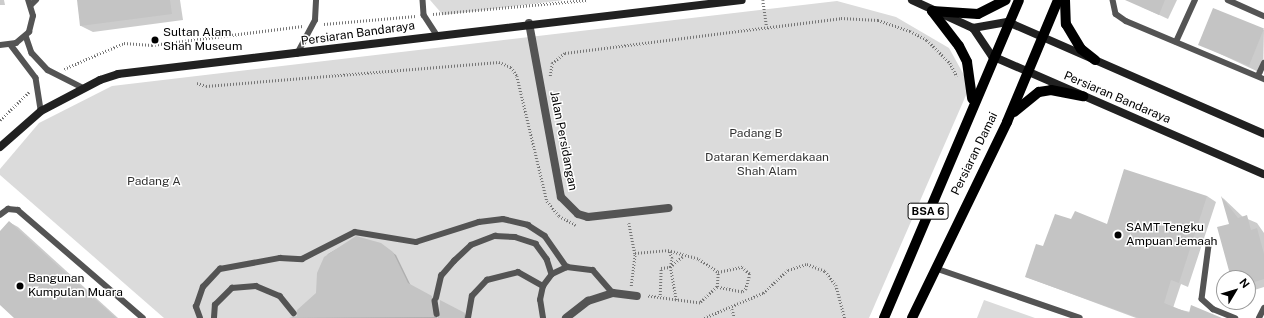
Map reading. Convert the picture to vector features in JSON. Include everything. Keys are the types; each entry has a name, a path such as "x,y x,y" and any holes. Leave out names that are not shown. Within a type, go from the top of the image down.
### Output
{"main road":[{"name":"Persiaran Bandaraya","path":"0,147 41,111 83,88 118,74 297,54 528,23 742,0"},
{"path":"912,0 932,11 973,28 1008,22 1264,134"},
{"path":"932,11 978,14 990,11 1006,0"},
{"name":"Persiaran Damai","path":"884,318 992,56 1019,0"},
{"name":"Persiaran Damai","path":"912,318 934,267 1006,122 1058,0"},
{"path":"1065,0 1066,24 1081,49 1096,60"},
{"path":"932,11 959,46 967,62 973,87 972,104"},
{"path":"973,28 992,56"},
{"name":"Persiaran Bandaraya","path":"992,56 1264,174"},
{"path":"1006,122 1020,104 1039,92 1051,90 1083,96"}],"street":[{"name":"Jalan Persidangan","path":"528,23 561,198 578,214 588,217 668,208"},
{"path":"566,318 588,301 613,293 634,295"}],"lane":[{"path":"0,45 11,45 26,36 33,22 30,2 36,0"},
{"path":"297,54 313,25 316,0"},
{"path":"423,0 424,15 437,35"},
{"path":"1113,0 1116,14 1176,42 1261,78 1264,63"},
{"path":"1176,42 1195,0"},
{"path":"1228,0 1264,16"},
{"path":"26,36 32,53 55,75 83,88"},
{"path":"11,45 28,65 36,87 41,111"},
{"path":"0,215 8,209 18,210 144,318"},
{"path":"200,318 196,307 203,287 220,269 272,259 302,259 354,232 416,242 479,222 503,219 528,225 545,236 566,266"},
{"path":"437,317 435,300 441,276 471,245 495,236 515,237 536,244 547,259 552,274"},
{"path":"1209,246 1202,298 1213,309 1235,318"},
{"path":"543,318 540,300 543,286 552,274 566,266 593,270 613,293"},
{"path":"934,267 1080,318"},
{"path":"468,318 472,296 487,280 518,272 543,286"},
{"path":"214,318 215,305 232,288 256,286 280,296 296,316"},
{"path":"1259,318 1264,308"}],"path":[{"path":"55,75 124,42 152,45 313,25 587,0"},
{"path":"763,0 767,27"},
{"path":"550,80 552,63 565,52 841,18 878,20 927,40 950,63 960,82"},
{"path":"197,83 206,86 499,62 511,67 520,82 547,201 559,216 580,226"},
{"path":"0,120 36,87"},
{"path":"629,212 629,223 635,252 634,295 660,295 676,300 700,303 717,286 718,272"},
{"path":"622,224 629,223"},
{"path":"635,252 668,250 682,257 699,260 718,272 742,267 747,268 750,277 742,292 717,286"},
{"path":"668,250 672,258 670,267 676,300"},
{"path":"660,295 661,268 670,267 682,257"},
{"path":"704,318 732,309 763,293 788,270 807,264 825,271 836,285 845,318"},
{"path":"732,309 735,318"}],"green space":[{"path":"430,0 564,0 443,15"},
{"name":"Dataran Kemerdakaan Shah Alam","path":"837,1 896,17 949,48 970,86 869,318 164,318 0,175 0,169 39,123 112,86"},
{"path":"984,300 1035,318 977,318"}],"building":[{"path":"77,0 170,0 172,14 80,26"},
{"path":"1125,0 1165,0 1159,15"},
{"path":"1213,8 1264,29 1249,66 1198,45"},
{"path":"1124,169 1207,196 1179,283 1171,280 1164,303 1189,313 1191,305 1222,318 1139,318 1025,277 1036,244 1043,246 1055,214 1071,219 1075,211 1107,224"},
{"path":"1221,196 1238,218 1247,215 1251,230 1257,228 1264,254 1264,279 1256,282 1256,270 1229,270 1217,227 1229,224"},
{"path":"9,221 116,318 14,318 0,305 0,231"},
{"path":"356,236 381,243 393,252 408,283 432,296 434,317 289,318 297,316 297,310 316,293 317,273 324,257"},
{"path":"440,300 465,313 464,318 439,318"}],"place":[{"name":"Sultan Alam Shah Museum","path":"155,40"},
{"name":"SAMT Tengku Ampuan Jemaah","path":"1118,235"},
{"name":"Bangunan Kumpulan Muara","path":"20,286"}],"park label":[{"name":"Padang B","path":"756,134"},
{"name":"Padang A","path":"154,182"}]}
